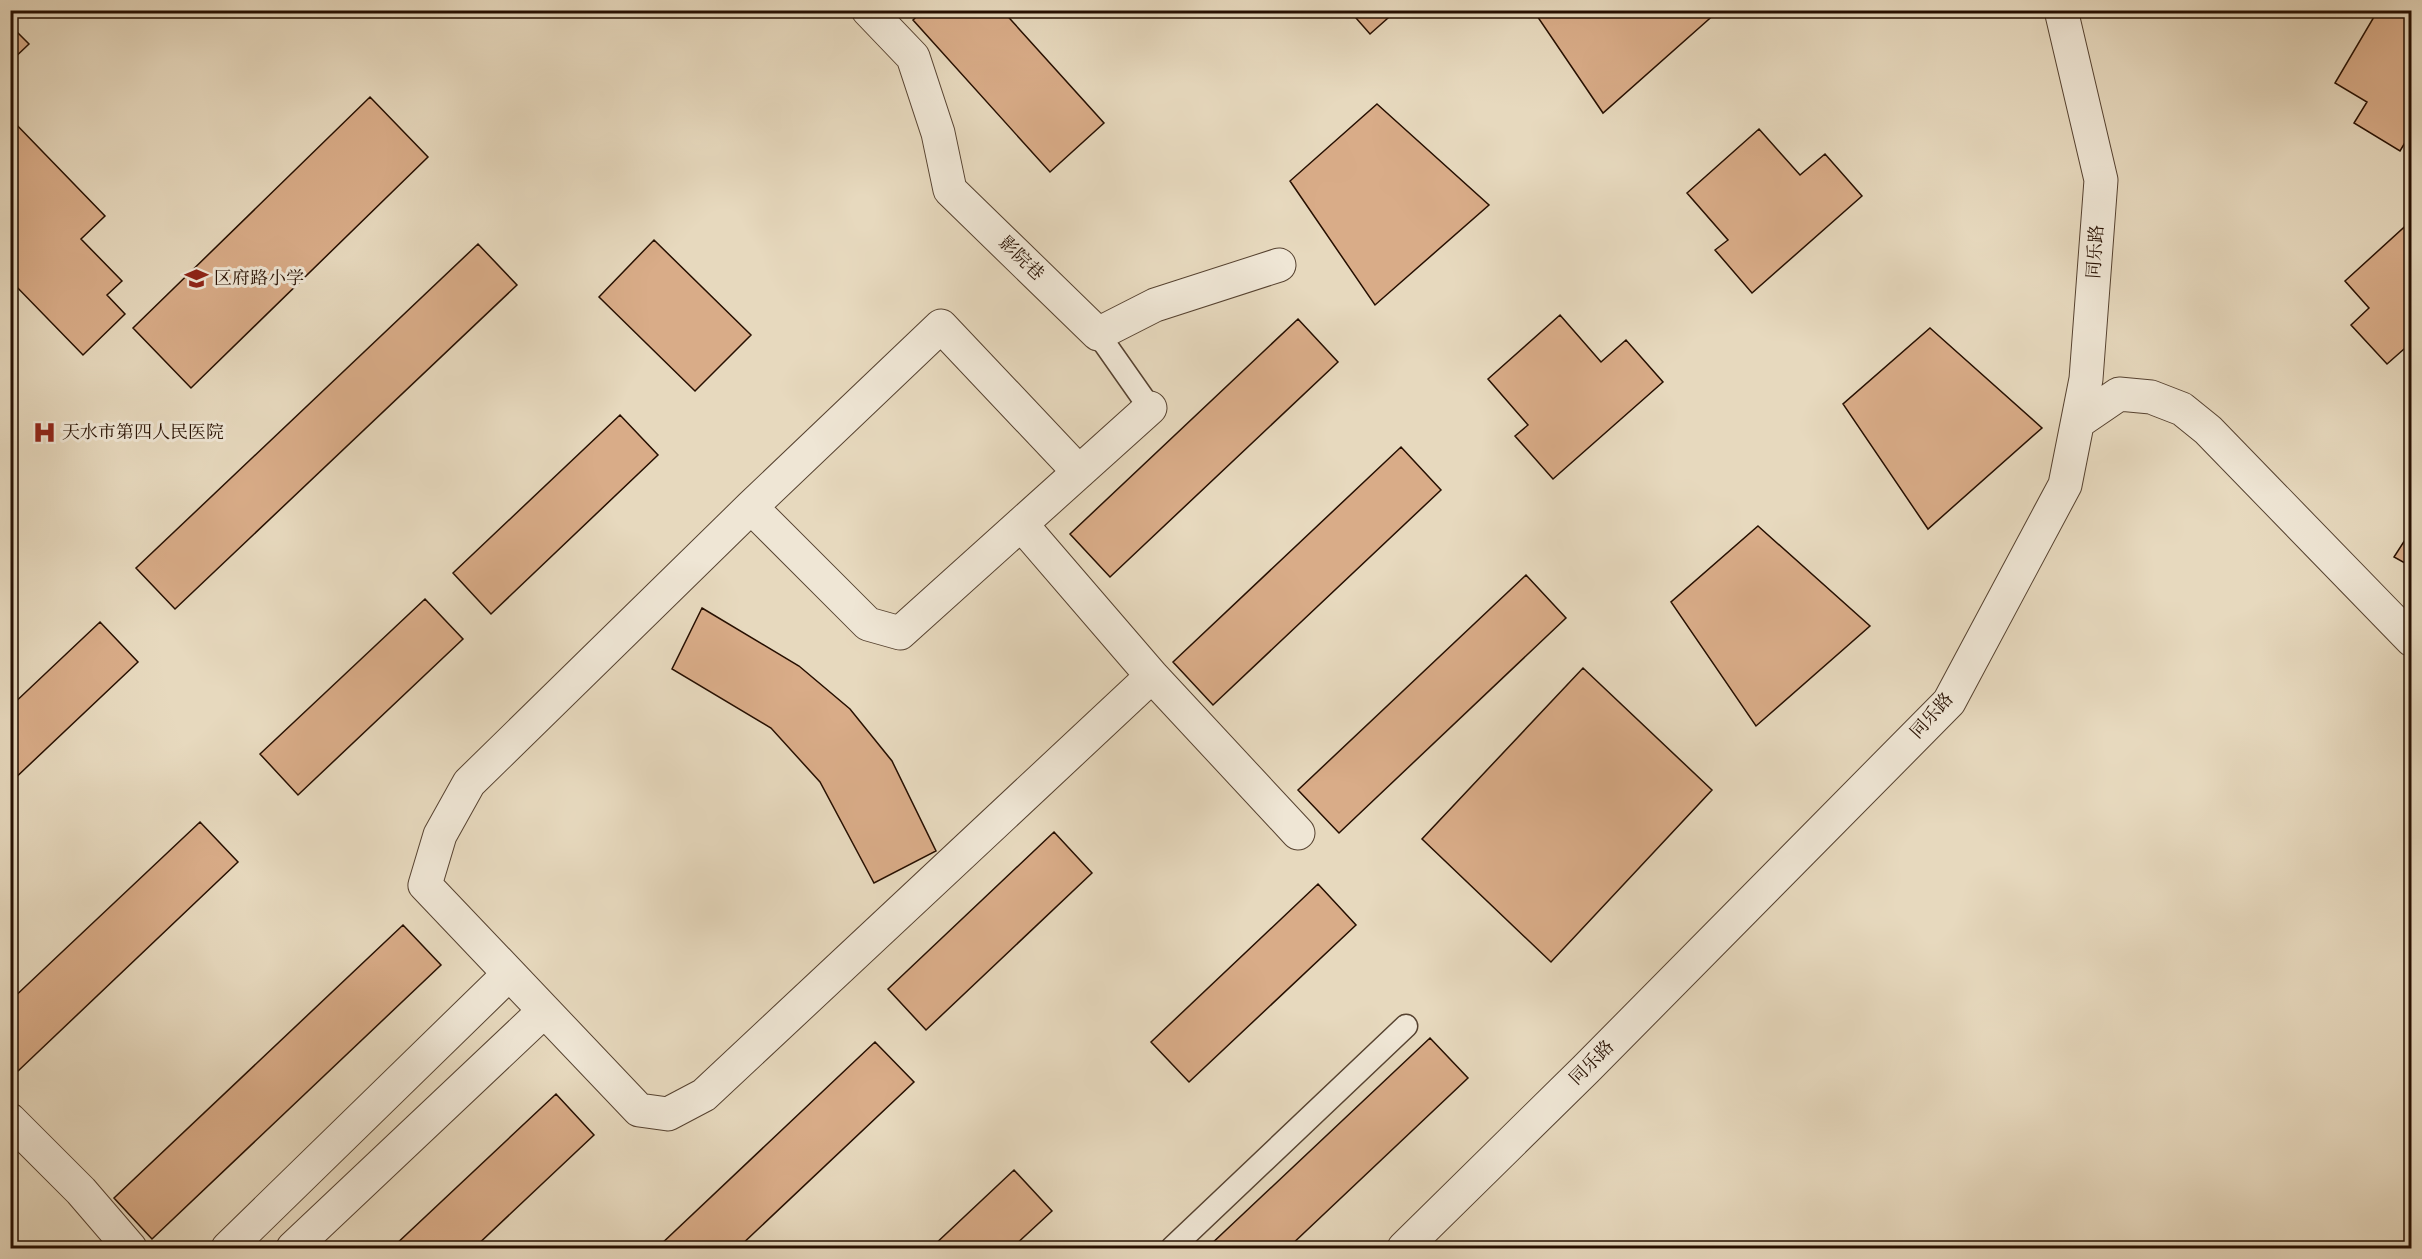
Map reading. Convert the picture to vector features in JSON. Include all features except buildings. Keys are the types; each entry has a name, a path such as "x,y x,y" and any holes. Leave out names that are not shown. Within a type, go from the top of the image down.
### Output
{"street":[{"name":"影院巷","path":"868,10 913,57 938,134 950,190 1098,334"},
{"name":"同乐路","path":"1404,1248 1586,1069 1949,702 2065,485 2086,379 2101,180 2061,10"},
{"path":"1098,334 1155,305 1279,265"},
{"path":"1079,472 941,326 751,507 469,783 440,835 425,885 639,1110 668,1114 704,1095 1152,676"},
{"path":"2078,422 2119,394 2151,397 2182,409 2208,430 2412,640"},
{"path":"751,507 868,624 900,633 1150,408"},
{"path":"1021,524 1152,676 1298,833"},
{"path":"228,1248 509,974"},
{"path":"293,1248 544,1011"},
{"path":"10,1120 81,1191 130,1248"}],"lane":[{"path":"1098,334 1150,408"},
{"path":"1172,1248 1406,1026"}],"place":[{"name":"区府路小学","path":"196,279"},
{"name":"天水市第四人民医院","path":"44,433"}]}
